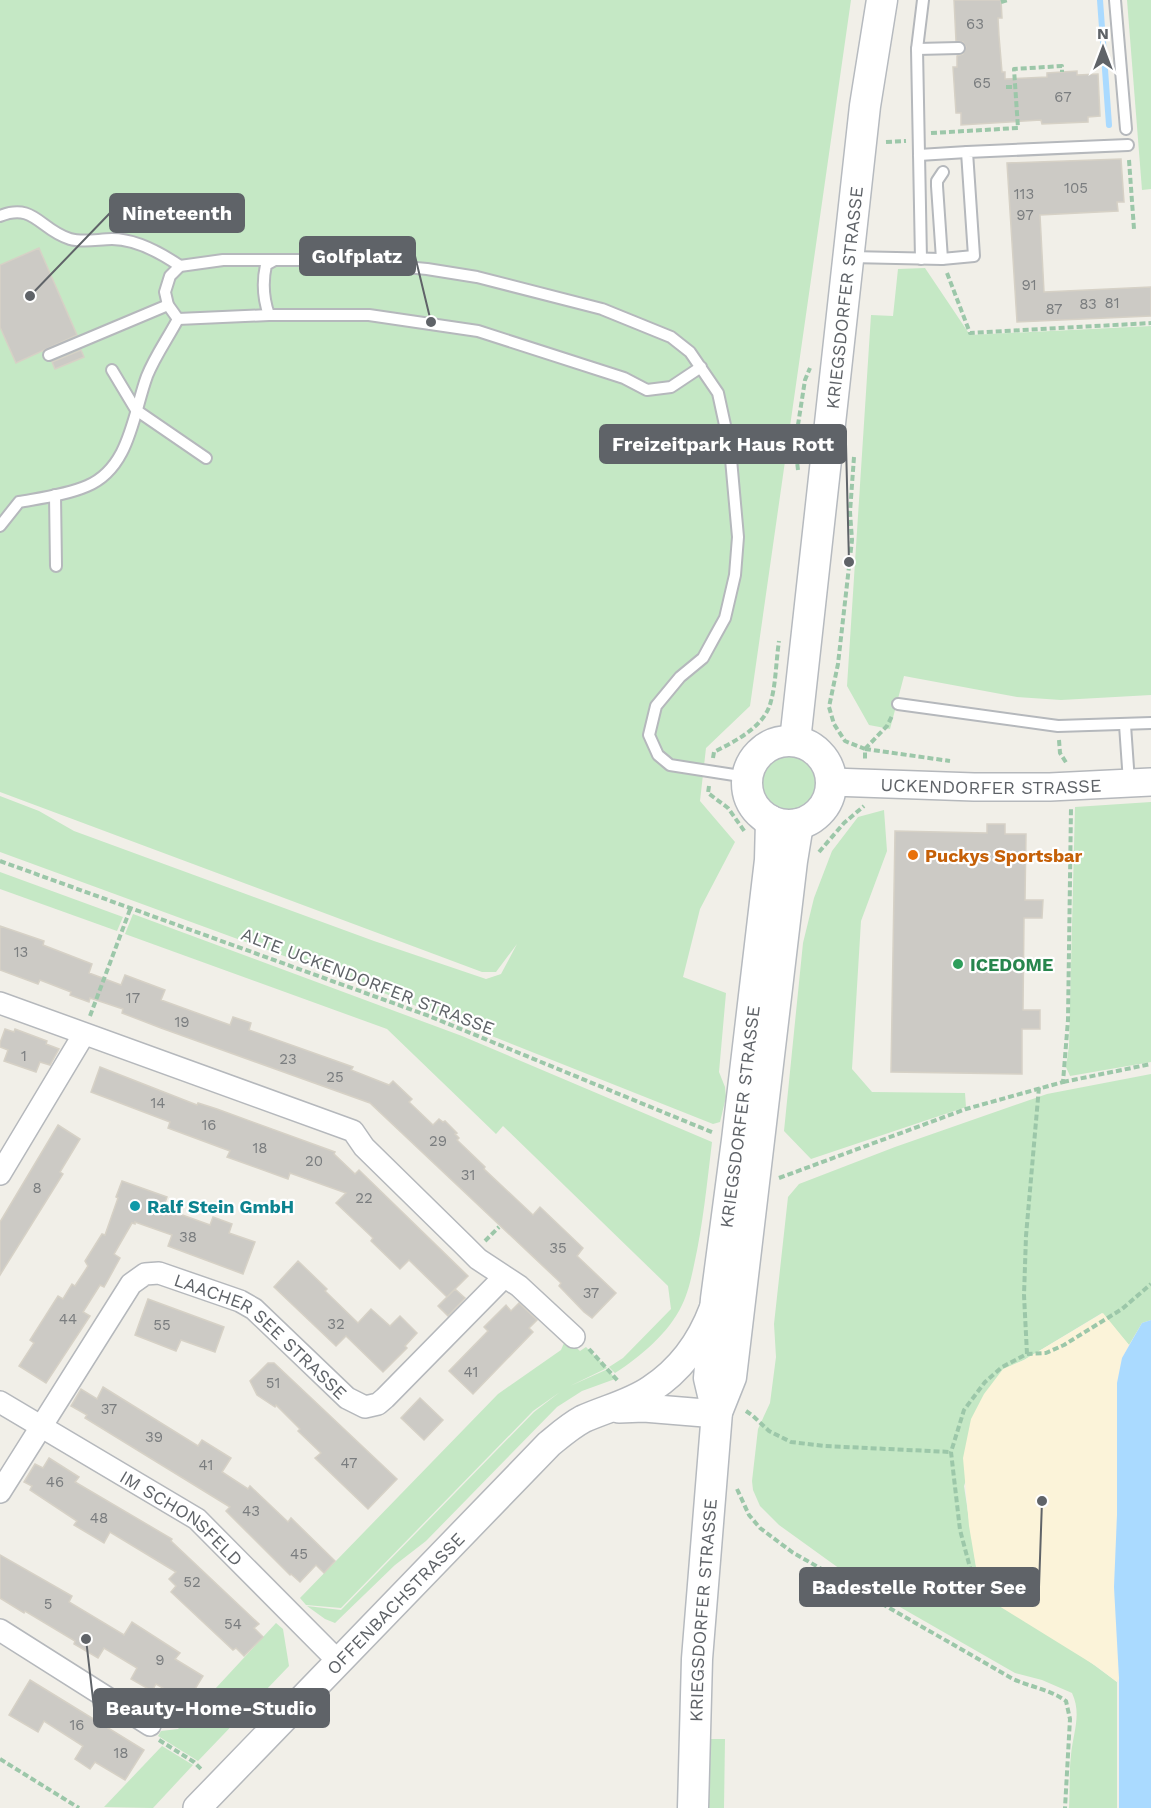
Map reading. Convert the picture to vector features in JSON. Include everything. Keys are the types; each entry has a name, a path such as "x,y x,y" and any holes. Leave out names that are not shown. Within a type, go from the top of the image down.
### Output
{"main road":[{"name":"KRIEGSDORFER STRASSE","path":"795,741 865,106 882,0"},
{"path":"795,741 809,745 821,755 828,767 831,782 829,796 822,809 812,819 784,823 760,813 752,803 747,791 747,777 752,762 763,749 778,742 795,741"},
{"name":"KRIEGSDORFER STRASSE","path":"693,1808 697,1659 731,1414 731,1377 792,861 784,823"},
{"name":"KRIEGSDORFER STRASSE","path":"731,1414 709,1378 716,1299 770,860 784,823"}],"street":[{"name":"UCKENDORFER STRASSE","path":"831,782 974,787 1069,777 1140,783"},
{"path":"0,1003 353,1131 364,1147 478,1259 519,1286 574,1337"},
{"path":"0,1174 84,1034"},
{"name":"LAACHER SEE STRASSE","path":"0,1492 131,1284 145,1274 159,1273 247,1305 268,1321 346,1398 365,1407 378,1404 385,1398 504,1277"},
{"name":"OFFENBACHSTRASSE","path":"197,1808 339,1662 385,1611 549,1444 574,1424 651,1390 674,1370 696,1344 707,1324 716,1299"},
{"name":"IM SCHONSFELD","path":"0,1402 40,1428 196,1519 339,1662"},
{"name":"OFFENBACHSTRASSE","path":"603,1412 621,1408 644,1408 731,1414"},
{"path":"0,1630 150,1725"}],"lane":[{"path":"921,259 917,49 923,0"},
{"path":"1115,0 1126,129"},
{"path":"917,49 959,48"},
{"path":"919,154 1128,145"},
{"path":"849,257 942,259 974,256 968,152"},
{"path":"942,259 937,186 943,172"},
{"path":"0,216 21,210 71,239 115,239 161,253 180,266"},
{"path":"178,319 168,305 165,292 170,276 180,266 223,260 300,259 367,262 447,272 510,284 602,309 671,337 690,352 718,393 730,448 737,506 738,537 735,575 725,618 703,658 680,677 656,706 649,735 658,755 670,765 688,770 747,777"},
{"path":"270,315 263,298 264,275 266,265 275,260"},
{"path":"49,355 168,305"},
{"path":"178,319 270,315 369,315 478,331 624,378 647,390 671,387 701,367"},
{"path":"0,526 19,502 88,486 106,474 125,448 148,374 178,319"},
{"path":"112,370 136,410 206,458"},
{"path":"55,495 56,566"},
{"path":"898,704 1058,726 1151,723"},
{"path":"1125,725 1140,783"}],"path":[{"path":"1001,2 1008,0"},
{"path":"879,142 1018,128 1014,69 1062,66 1062,72"},
{"path":"1006,87 1015,87"},
{"path":"1128,145 1134,229"},
{"path":"942,259 970,333 1151,323"},
{"path":"730,448 795,444"},
{"path":"854,447 850,512 852,540 838,664 829,707 834,724 845,741 865,750"},
{"path":"865,766 865,750 887,726 898,704"},
{"path":"1058,726 1060,753 1067,762 1069,777 1068,1020 1063,1082"},
{"name":"ALTE UCKENDORFER STRASSE","path":"0,861 429,1016 723,1137"},
{"path":"84,1034 131,907"},
{"path":"754,1179 770,1181 966,1109 1039,1087 1151,1064"},
{"path":"1027,1354 1024,1295 1026,1236 1039,1087"},
{"path":"976,1590 960,1530 951,1452 958,1426 971,1400 1002,1366 1027,1354 1046,1353 1064,1345 1122,1309 1151,1284"},
{"path":"574,1337 608,1368 620,1383"},
{"path":"731,1414 748,1401"},
{"path":"731,1414 753,1416 768,1431 790,1442 825,1446 951,1452"},
{"path":"735,1487 749,1515 760,1528 792,1552 1004,1674 1026,1685 1056,1694 1066,1701 1070,1719 1065,1808"},
{"path":"150,1725 158,1739 194,1762 207,1774"},
{"path":"0,1759 79,1808"}],"green space":[{"path":"0,0 851,0 750,706 706,748 700,801 735,842 700,909 683,977 726,993 719,1072 726,1097 720,1122 713,1124 366,986 0,852 0,796 39,811 74,831 374,941 486,979 501,974 517,944 496,972 482,972 0,792"},
{"path":"1127,0 1151,0 1151,189 1142,190"},
{"path":"925,268 970,335 1151,326 1151,695 1061,700 1017,697 904,676 890,729 869,725 847,686 871,315 893,316 898,269"},
{"path":"783,752 795,752 811,760 817,770 819,782 817,794 811,804 795,812 783,812 767,804 759,788 759,776 767,760"},
{"path":"1151,802 1151,1062 1070,1076 1066,1067 1069,1046 1075,807"},
{"path":"884,810 887,851 861,921 852,1069 872,1092 965,1093 966,1107 811,1159 784,1131 803,943 814,898 832,851 858,817"},
{"path":"0,872 123,917 117,931 0,889"},
{"path":"133,914 462,1036 712,1142 692,1275 688,1291 670,1325 644,1352 615,1373 609,1367 623,1358 671,1309 668,1286 503,1126 496,1134 387,1029 125,934"},
{"path":"1151,1074 1151,1320 1142,1323 1129,1345 1102,1313 1024,1360 1004,1369 964,1486 978,1579 1117,1682 1117,1808 1069,1808 1070,1761 1077,1716 1072,1693 1042,1680 1015,1673 865,1587 779,1525 760,1506 752,1481 758,1429 770,1403 776,1357 774,1324 788,1197 799,1184 895,1147 1047,1094"},
{"path":"564,1336 580,1351 586,1347 607,1368 570,1386 608,1369 615,1379 582,1391 557,1407 426,1541 395,1565 335,1623 307,1606 341,1610 534,1412 560,1392 533,1411 341,1608 306,1605 300,1598 498,1394 561,1350"},
{"path":"276,1623 283,1629 289,1666 198,1761 158,1736 161,1731 178,1729"},
{"path":"703,1739 725,1739 724,1808 702,1808"},
{"path":"162,1746 193,1765 153,1808 104,1807"}],"sand":[{"path":"1103,1313 1129,1345 1122,1358 1117,1383 1117,1515 1114,1587 1119,1678 1117,1682 1096,1666 999,1606 978,1579 969,1526 963,1458 971,1419 984,1394 1003,1369 1024,1360"}],"water":[{"path":"1151,1320 1151,1808 1119,1808 1119,1678 1114,1587 1117,1515 1117,1383 1122,1358 1142,1323"}],"building":[{"path":"954,0 1001,0 1002,18 998,18 1002,72 1005,72 1005,79 1047,77 1047,73 1077,71 1077,75 1098,74 1100,116 1088,117 1088,122 1042,124 1041,120 961,125 961,113 956,113 953,67 957,67 957,56 963,54 966,47 963,42 956,41"},
{"path":"1121,159 1124,202 1117,202 1118,211 1040,215 1044,292 1151,287 1151,316 1017,322 1007,163"},
{"path":"39,248 77,335 16,363 0,327 0,265"},
{"path":"81,350 84,357 55,369 52,362"},
{"name":"ICEDOME","path":"987,824 1005,824 1005,834 1026,834 1025,900 1043,900 1042,918 1024,918 1023,1010 1040,1010 1040,1029 1022,1029 1022,1074 891,1072 895,831 987,833"},
{"path":"0,926 44,941 43,945 92,964 89,973 121,985 125,975 165,990 161,1000 230,1025 233,1017 251,1023 249,1030 353,1067 351,1070 389,1085 393,1081 412,1099 409,1102 433,1125 439,1119 445,1121 457,1133 455,1134 459,1138 457,1140 485,1167 484,1169 533,1215 540,1207 583,1248 577,1256 616,1293 592,1318 584,1312 559,1286 561,1283 370,1103 161,1028 122,1013 123,1009 90,998 89,1002 40,980 38,984 0,970"},
{"path":"5,1029 14,1032 15,1029 47,1041 46,1044 59,1049 50,1065 40,1062 36,1072 4,1061 8,1050 0,1047 0,1043"},
{"path":"100,1067 197,1105 198,1103 217,1109 335,1152 334,1154 355,1174 359,1170 468,1276 447,1297 409,1260 400,1269 371,1241 373,1238 336,1203 346,1193 290,1173 288,1179 227,1157 230,1151 168,1128 170,1122 91,1092"},
{"path":"58,1125 80,1139 60,1172 63,1174 0,1275 0,1222"},
{"path":"122,1181 167,1197 163,1208 210,1225 213,1217 232,1224 229,1233 255,1242 243,1274 168,1246 172,1235 135,1222 135,1224 132,1223 114,1254 120,1258 114,1269 104,1287 100,1285 83,1312 90,1316 46,1383 19,1366 34,1343 30,1340 58,1296 63,1299 72,1284 75,1286 88,1266 85,1261 102,1234 105,1235"},
{"path":"298,1261 358,1323 371,1309 390,1326 400,1316 417,1333 405,1346 407,1348 383,1372 346,1336 336,1346 274,1287"},
{"path":"455,1289 465,1298 448,1316 438,1306"},
{"path":"148,1299 224,1327 215,1352 181,1340 176,1351 135,1335"},
{"path":"519,1303 537,1320 529,1328 533,1332 473,1394 449,1371 488,1331 484,1327 506,1305 511,1311"},
{"path":"268,1363 274,1363 397,1479 368,1509 315,1458 321,1453 298,1431 300,1429 276,1405 275,1407 257,1395 250,1381"},
{"path":"103,1387 198,1446 202,1440 231,1458 222,1472 248,1489 250,1486 288,1522 291,1518 335,1561 324,1573 316,1565 300,1582 290,1575 226,1511 230,1507 85,1418 87,1415 71,1406 81,1389 97,1399"},
{"path":"420,1398 443,1420 424,1440 401,1418"},
{"path":"49,1458 79,1477 75,1482 172,1539 171,1541 259,1624 254,1628 263,1637 244,1656 236,1648 233,1650 171,1592 176,1586 169,1579 176,1572 110,1532 104,1543 74,1525 77,1521 30,1490 32,1486 24,1482 35,1464 43,1468"},
{"path":"0,1555 72,1596 69,1602 124,1635 132,1622 180,1653 175,1659 203,1676 187,1702 156,1684 152,1691 131,1679 137,1668 104,1648 98,1658 74,1644 75,1641 0,1598"},
{"path":"30,1680 144,1750 125,1780 95,1762 90,1769 75,1759 83,1746 44,1721 38,1732 9,1715"}],"waterway":[{"path":"1100,0 1109,125"}],"place":[{"name":"Nineteenth","path":"30,296"},
{"name":"Golfplatz","path":"431,322"},
{"name":"Freizeitpark Haus Rott","path":"849,562"},
{"name":"Puckys Sportsbar","path":"913,855"},
{"name":"ICEDOME","path":"958,964"},
{"name":"Ralf Stein GmbH","path":"135,1206"},
{"name":"Badestelle Rotter See","path":"1042,1501"},
{"name":"Beauty-Home-Studio","path":"86,1639"}]}
